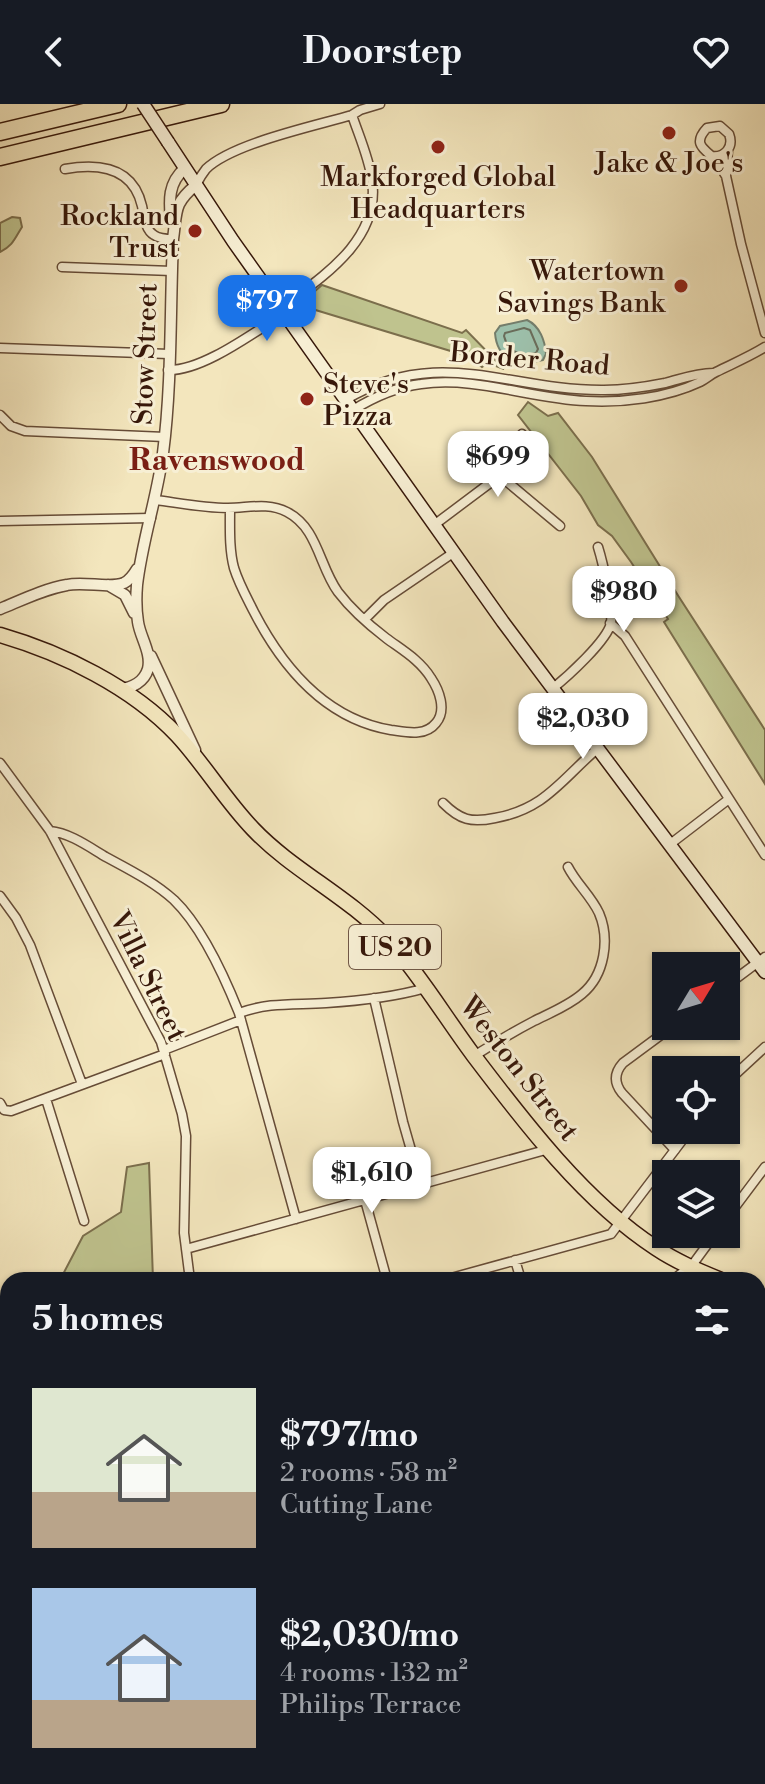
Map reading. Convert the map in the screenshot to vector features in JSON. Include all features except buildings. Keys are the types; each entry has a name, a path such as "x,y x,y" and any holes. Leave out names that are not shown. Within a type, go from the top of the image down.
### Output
{"highway":[{"path":"0,132 118,104"},
{"path":"0,157 221,104"}],"main road":[{"path":"143,104 196,185 453,553 669,845 763,964"},
{"name":"Weston Street","path":"0,635 50,651 120,689 167,725 250,826 270,845 372,923 396,949 474,1056 549,1149 584,1186 621,1222 688,1272"}],"street":[{"path":"196,185 206,169 240,149 380,104"},
{"path":"168,370 185,369 216,355 283,311 350,250 360,237 373,202 372,181 352,115"},
{"path":"726,176 711,156 704,152 700,142 703,132 712,126 722,127 729,134 731,143 726,176 765,333"},
{"path":"711,156 728,150"},
{"path":"65,169 98,166 128,179 138,192 150,232 158,237 173,239"},
{"name":"Stow Street","path":"185,168 175,178 171,192 173,239 165,437 156,500 140,564 136,604 139,630 145,645 210,776"},
{"name":"Stow Street","path":"173,239 179,201 196,185"},
{"path":"62,267 172,271"},
{"name":"Border Road","path":"349,405 361,391 388,380 432,372 460,372 563,388 643,387 700,373 713,373 765,347"},
{"path":"0,348 169,354"},
{"path":"0,415 11,426 25,431 165,437"},
{"path":"434,525 499,475 522,434"},
{"path":"499,475 560,526"},
{"path":"156,500 230,508 269,506 293,516 310,534 340,594 385,637 413,657 431,678 441,707 438,720 430,729 412,732 368,725 339,712 308,688 276,648 241,587 232,560 230,508"},
{"path":"0,521 151,518"},
{"path":"552,689 598,645 610,623 611,613 598,547"},
{"path":"365,619 384,600 453,553"},
{"path":"3,608 65,585 118,585 128,580 140,564"},
{"path":"108,585 128,598 139,630"},
{"path":"610,623 629,641 765,855"},
{"path":"120,689 136,684 146,674 149,659 145,645"},
{"path":"443,803 457,816 471,820 492,819 520,811 535,805 552,792 597,749"},
{"name":"Villa Street","path":"0,763 50,831 155,1028 164,1052 186,1136 184,1220 189,1272"},
{"path":"669,845 729,799"},
{"path":"50,831 69,836 154,885 190,919 240,1016 296,1219"},
{"path":"474,1056 576,999 588,989 598,973 604,946 600,918 568,867"},
{"path":"0,896 30,945 82,1084"},
{"path":"740,978 763,964"},
{"path":"0,1103 7,1111 46,1099 164,1052 271,1004 374,998 426,988"},
{"path":"374,998 421,1185"},
{"path":"654,1040 620,1066 616,1079 622,1093 675,1150"},
{"path":"740,1070 765,1047"},
{"path":"46,1099 84,1221"},
{"path":"472,1272 608,1235 615,1230 680,1144"},
{"path":"186,1249 549,1149"},
{"path":"740,1200 765,1167"},
{"path":"365,1200 385,1272"},
{"path":"692,1272 707,1248"},
{"path":"515,1260 519,1272"}],"shaded area":[{"path":"12,217 20,218 22,227 11,244 0,252 0,223"},
{"path":"322,285 462,333 466,330 504,369 488,363 482,367 467,356 299,305"},
{"path":"528,402 548,416 558,413 592,457 765,730 765,784 664,622 668,619 631,562 612,536 598,525 581,496 518,415"},
{"path":"149,1163 153,1272 64,1272 83,1236 121,1212 127,1167"}],"water":[{"path":"527,320 543,339 546,354 543,360 518,361 500,350 495,333 500,326"}],"place":[{"name":"Jake & Joe's","path":"669,133"},
{"name":"Markforged Global Headquarters","path":"438,147"},
{"name":"Rockland Trust","path":"195,231"},
{"name":"Watertown Savings Bank","path":"681,286"},
{"name":"Steve's Pizza","path":"307,399"}],"district":[{"name":"Ravenswood","path":"217,460"}]}
